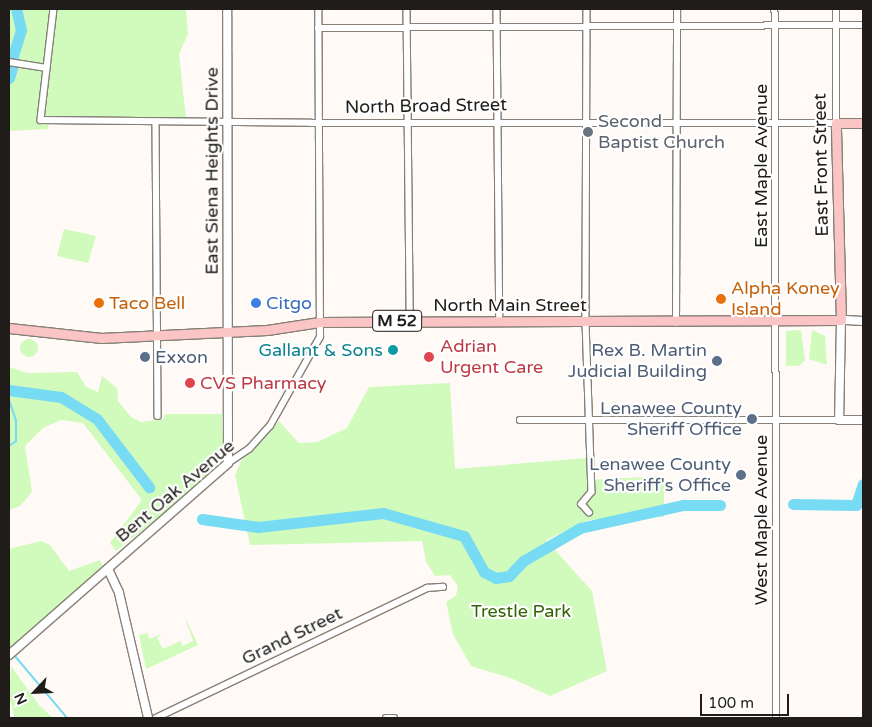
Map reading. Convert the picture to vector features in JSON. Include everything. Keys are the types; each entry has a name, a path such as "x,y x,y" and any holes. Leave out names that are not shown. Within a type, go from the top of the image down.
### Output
{"main road":[{"name":"North Broad Street","path":"836,123 863,123"},
{"name":"East Front Street","path":"836,123 841,320"},
{"name":"North Main Street","path":"9,328 101,338 228,332 320,322 410,320 676,323 841,320"}],"street":[{"name":"North Broad Street","path":"54,9 41,120 156,123 677,120 836,123"},
{"name":"East Siena Heights Drive","path":"227,9 228,463"},
{"name":"Bent Oak Avenue","path":"9,655 108,568 190,500 228,463 249,449 270,426 316,348 320,322 318,9"},
{"path":"407,9 410,320"},
{"path":"497,9 500,322"},
{"path":"587,9 586,322 592,492 582,504 589,512"},
{"path":"676,323 677,9"},
{"name":"East Maple Avenue","path":"775,9 777,322"},
{"name":"East Front Street","path":"836,9 836,123"},
{"path":"318,28 498,25 863,25"},
{"path":"9,62 47,68"},
{"path":"156,123 158,416"},
{"path":"839,420 841,320"},
{"name":"North Main Street","path":"841,320 863,320"},
{"name":"West Maple Avenue","path":"777,322 775,419 777,718"},
{"path":"520,420 863,420"},
{"path":"108,568 119,593 148,718"},
{"name":"Grand Street","path":"156,718 427,588 443,587"}],"green space":[{"path":"9,9 186,9 188,34 179,54 186,119 50,117 48,129 9,131"},
{"path":"64,229 96,236 88,263 57,256"},
{"path":"801,330 805,360 799,366 786,366 786,331"},
{"path":"812,330 825,336 827,365 809,359"},
{"path":"29,339 35,342 38,348 35,354 29,357 23,354 20,348 23,342"},
{"path":"9,367 28,373 77,372 86,387 98,392 102,376 117,388 118,401 131,417 141,422 164,419 165,414 222,414 223,455 196,488 116,551 110,543 142,500 83,423 61,420 43,428 25,446 32,492 20,506 9,510"},
{"name":"Trestle Park","path":"450,383 455,469 586,458 588,480 664,476 664,517 590,520 546,540 592,591 607,671 550,696 513,679 471,666 453,634 446,602 456,596 458,586 450,575 435,576 426,562 422,541 250,545 235,475 241,461 279,421 299,443 317,442 347,428 369,387"},
{"path":"41,541 50,545 69,571 100,560 104,568 9,650 9,549"},
{"path":"184,615 198,645 146,669 139,635 147,633 150,639 162,633 157,638 163,649 180,641 183,646 193,641"},
{"path":"11,666 39,705 53,718 15,718 9,697"}],"waterway":[{"path":"13,56 21,30 16,9"},
{"path":"9,78 12,68"},
{"path":"9,390 61,397 97,419 149,487"},
{"path":"9,400 16,420 16,441 9,446"},
{"path":"793,504 856,505 863,484"},
{"path":"202,519 258,527 383,513 464,536 484,572 496,578 509,576 523,561 580,528 683,505 720,505"},
{"path":"14,655 67,718"}],"place":[{"name":"Second Baptist Church","path":"588,132"},
{"name":"Alpha Koney Island","path":"721,299"},
{"name":"Taco Bell","path":"99,303"},
{"name":"Citgo","path":"256,303"},
{"name":"Gallant & Sons","path":"393,350"},
{"name":"Exxon","path":"145,357"},
{"name":"Adrian Urgent Care","path":"429,357"},
{"name":"Rex B. Martin Judicial Building","path":"717,361"},
{"name":"CVS Pharmacy","path":"190,383"},
{"name":"Lenawee County Sheriff Office","path":"752,419"},
{"name":"Lenawee County Sheriff's Office","path":"741,475"}]}
